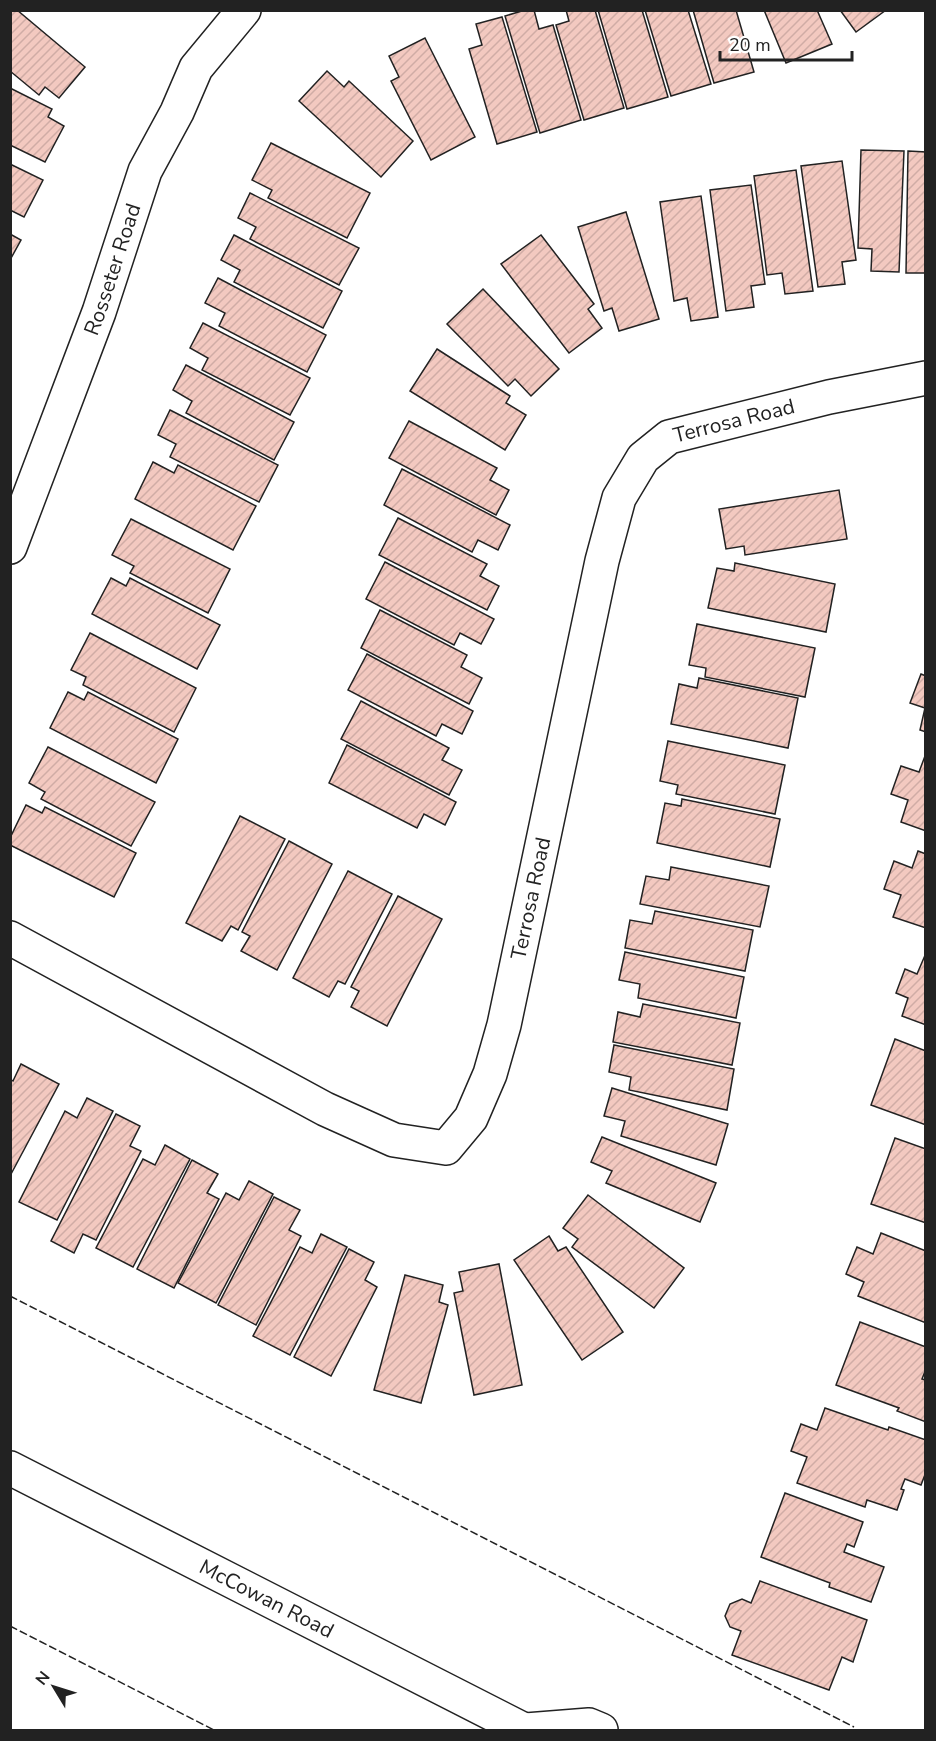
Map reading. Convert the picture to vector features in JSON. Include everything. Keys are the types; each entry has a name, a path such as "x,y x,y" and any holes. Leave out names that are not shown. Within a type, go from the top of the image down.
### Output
{"street":[{"name":"Rosseter Road","path":"10,547 99,312 146,171 177,112 196,68 244,10"},
{"name":"Terrosa Road","path":"10,938 325,1109 394,1140 446,1148 471,1118 490,1074 506,1013 602,561 619,498 643,458 669,437 829,397 926,378"},
{"name":"McCowan Road","path":"10,1468 525,1731 589,1725 602,1731"}],"building":[{"path":"10,10 17,10 85,67 59,98 45,87 39,95 10,71"},
{"path":"525,10 534,10 539,29 553,25 581,120 540,133 505,16"},
{"path":"566,10 595,10 624,108 584,120 556,25 569,21"},
{"path":"598,10 642,10 668,97 627,109"},
{"path":"645,10 688,10 711,84 671,96"},
{"path":"693,10 736,10 754,72 714,83"},
{"path":"764,10 817,10 832,44 786,63"},
{"path":"840,10 886,10 856,32"},
{"path":"502,17 537,132 497,144 469,49 482,45 476,24"},
{"path":"425,38 475,137 431,160 391,81 399,77 389,56"},
{"path":"327,71 344,87 349,81 413,141 381,177 299,101"},
{"path":"10,88 52,109 48,117 64,126 45,162 10,145"},
{"path":"271,143 370,193 347,238 268,198 272,190 252,180"},
{"path":"861,150 904,151 899,272 871,271 872,249 858,248"},
{"path":"908,151 926,152 926,273 906,273"},
{"path":"842,161 856,260 842,262 845,284 818,287 801,166"},
{"path":"10,164 43,180 24,217 10,210"},
{"path":"796,170 813,291 785,294 782,273 767,275 754,176"},
{"path":"751,185 765,284 751,286 754,307 726,311 710,190"},
{"path":"250,193 359,248 339,285 250,239 256,227 238,218"},
{"path":"701,196 718,317 691,321 687,298 674,301 660,202"},
{"path":"626,212 659,319 619,331 612,308 604,311 578,227"},
{"path":"10,234 21,240 10,260"},
{"path":"234,235 342,291 323,328 234,282 240,270 221,260"},
{"path":"541,235 594,304 588,309 602,328 569,353 501,264"},
{"path":"218,278 326,335 307,372 219,326 225,313 205,303"},
{"path":"483,289 559,369 531,396 515,379 508,386 447,324"},
{"path":"203,323 310,378 290,415 202,370 208,358 190,348"},
{"path":"437,349 510,396 506,403 526,415 505,450 410,391"},
{"path":"186,365 294,422 274,460 186,413 192,401 173,390"},
{"path":"170,410 278,465 259,502 170,457 176,444 158,435"},
{"path":"409,421 497,468 490,480 509,490 496,515 389,458"},
{"path":"153,462 174,473 178,465 256,506 233,550 135,499"},
{"path":"402,469 510,525 498,550 478,540 472,552 384,505"},
{"path":"839,490 847,539 745,555 744,546 726,549 719,509"},
{"path":"398,518 487,564 480,576 499,586 487,610 379,555"},
{"path":"131,519 230,569 208,613 130,573 134,566 112,555"},
{"path":"385,562 494,619 481,644 460,633 454,645 366,599"},
{"path":"735,563 835,584 826,632 708,608 717,568 734,571"},
{"path":"111,578 126,586 130,578 220,625 197,669 92,614"},
{"path":"380,610 467,655 461,667 482,678 469,704 361,648"},
{"path":"697,624 815,648 805,697 705,677 706,668 689,665"},
{"path":"90,633 196,688 174,732 83,685 86,677 71,670"},
{"path":"367,654 473,711 462,734 442,724 436,736 348,690"},
{"path":"921,674 926,676 926,732 920,730 925,708 910,703"},
{"path":"699,678 798,698 788,748 671,724 679,684 697,688"},
{"path":"68,692 84,700 88,692 178,739 156,783 50,728"},
{"path":"361,701 449,748 442,760 462,770 449,795 341,739"},
{"path":"668,741 785,765 775,814 676,794 678,785 660,781"},
{"path":"347,745 456,802 445,825 424,814 417,828 329,783"},
{"path":"48,747 155,802 131,846 41,799 45,792 29,783"},
{"path":"925,756 926,831 901,822 908,800 891,794 901,766 919,772"},
{"path":"682,799 780,819 770,867 657,843 665,803 681,806"},
{"path":"26,805 42,813 45,807 136,853 114,897 10,845 10,838"},
{"path":"240,816 285,839 238,930 231,926 222,941 186,923"},
{"path":"289,841 332,864 277,970 241,951 250,936 242,932"},
{"path":"918,851 926,854 926,928 893,917 901,895 884,889 894,861 912,868"},
{"path":"671,867 769,886 760,927 640,904 646,876 669,880"},
{"path":"348,871 392,894 345,984 338,981 329,997 293,978"},
{"path":"398,896 442,919 387,1026 351,1007 359,991 351,987"},
{"path":"655,911 753,930 745,971 625,948 630,920 652,924"},
{"path":"625,952 744,977 736,1018 638,998 640,984 619,980"},
{"path":"926,953 926,1025 902,1016 908,998 896,993 905,969 917,974"},
{"path":"643,1004 740,1023 732,1065 613,1042 618,1012 640,1017"},
{"path":"895,1039 926,1051 926,1125 871,1105"},
{"path":"614,1045 734,1069 727,1110 629,1090 631,1077 609,1072"},
{"path":"21,1064 59,1084 10,1176 10,1079 13,1081"},
{"path":"612,1088 728,1124 716,1165 621,1136 625,1121 604,1116"},
{"path":"87,1098 113,1111 57,1220 19,1202 65,1111 77,1118"},
{"path":"116,1114 140,1126 130,1146 141,1151 96,1240 83,1234 74,1253 51,1241"},
{"path":"602,1137 716,1183 700,1222 606,1183 612,1171 591,1162"},
{"path":"895,1138 926,1149 926,1223 871,1204"},
{"path":"165,1145 190,1159 133,1267 96,1248 143,1159 155,1165"},
{"path":"192,1160 218,1174 207,1193 219,1199 174,1288 137,1269"},
{"path":"249,1181 273,1194 216,1303 178,1283 226,1193 239,1200"},
{"path":"588,1195 684,1268 654,1308 572,1247 578,1239 563,1228"},
{"path":"274,1197 300,1210 289,1230 301,1236 256,1325 218,1305"},
{"path":"881,1233 926,1251 926,1323 858,1296 864,1282 846,1274 857,1247 873,1254"},
{"path":"321,1234 347,1247 290,1355 253,1336 300,1247 312,1253"},
{"path":"549,1236 558,1251 566,1247 623,1332 582,1360 514,1260"},
{"path":"349,1249 374,1262 365,1280 377,1287 331,1376 294,1357"},
{"path":"499,1264 522,1385 474,1395 454,1293 463,1291 459,1272"},
{"path":"405,1275 443,1285 439,1302 448,1305 421,1403 374,1390"},
{"path":"860,1322 926,1347 926,1369 922,1379 926,1380 926,1422 897,1411 899,1408 836,1385"},
{"path":"825,1408 888,1430 889,1427 926,1440 926,1472 921,1485 905,1479 897,1510 867,1500 865,1507 797,1483 807,1457 791,1451 801,1424 817,1430"},
{"path":"785,1493 863,1522 854,1547 847,1544 844,1552 884,1567 871,1602 829,1587 830,1583 761,1557"},
{"path":"760,1581 867,1620 853,1662 842,1657 829,1690 732,1655 741,1631 730,1627 725,1616 730,1604 742,1599 751,1603"}],"fence":[{"path":"10,1296 854,1727"},
{"path":"10,1626 214,1730"}]}
